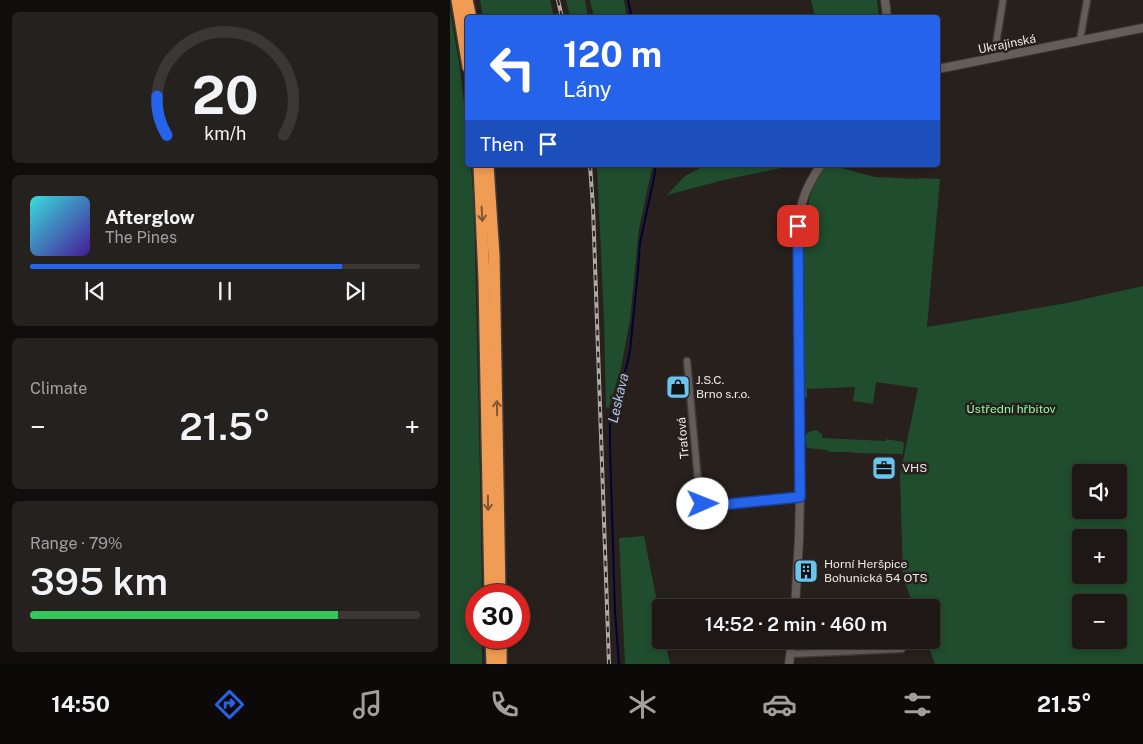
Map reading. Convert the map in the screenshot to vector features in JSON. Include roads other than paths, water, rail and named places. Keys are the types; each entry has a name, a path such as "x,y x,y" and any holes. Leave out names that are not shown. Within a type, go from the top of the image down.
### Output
{"highway":[{"path":"457,0 465,49"},
{"path":"467,0 470,15"},
{"path":"479,167 484,279 490,584"},
{"path":"488,167 494,255 500,584"},
{"path":"487,664 492,649"},
{"path":"492,664 494,649"},
{"path":"499,649 503,664"}],"street":[{"path":"885,0 887,15"},
{"path":"994,57 1003,0"},
{"path":"1080,40 1087,0"},
{"name":"Ukrajinská","path":"940,69 1143,28"},
{"path":"796,599 800,539 798,226 803,196 820,167"},
{"name":"Traťová","path":"687,361 699,492 703,504 709,506 800,497"},
{"path":"789,664 791,649"},
{"path":"790,654 902,649"}],"waterway":[{"name":"Leskava","path":"628,0 631,15"},
{"name":"Leskava","path":"619,664 615,612 610,419 630,351 640,243 656,167"}],"railway":[{"path":"558,0 561,15"},
{"path":"590,167 609,664"}],"place":[{"name":"J.S.C. Brno s.r.o.","path":"678,387"},
{"name":"VHS","path":"884,468"},
{"name":"Horní Heršpice Bohunická 54 OTS","path":"806,571"}],"park label":[{"name":"Ústřední hřbitov","path":"1011,409"}]}
